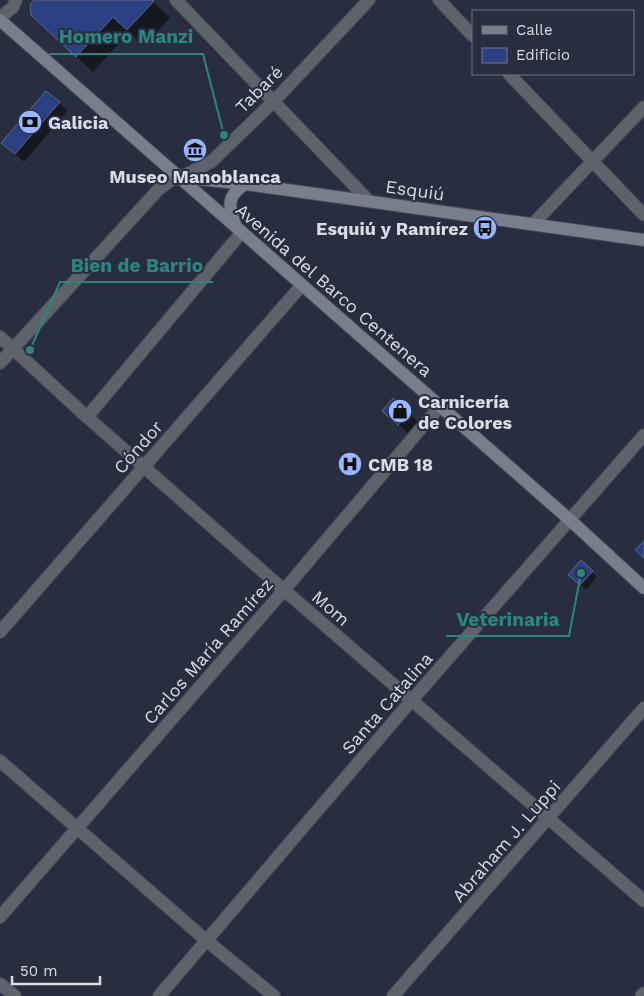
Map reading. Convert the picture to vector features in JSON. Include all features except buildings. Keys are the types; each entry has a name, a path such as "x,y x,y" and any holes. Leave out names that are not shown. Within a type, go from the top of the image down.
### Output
{"main road":[{"name":"Avenida del Barco Centenera","path":"0,19 570,520 644,588"},
{"name":"Esquiú","path":"181,177 245,184 644,240"},
{"path":"239,229 231,214 230,199 235,191 245,184"}],"street":[{"path":"0,19 13,6 16,0"},
{"path":"176,0 369,201"},
{"name":"Tabaré","path":"0,363 158,190 171,180 211,162 274,101 369,0"},
{"path":"439,0 472,35"},
{"path":"510,75 644,215"},
{"path":"532,224 644,107"},
{"path":"87,417 239,229"},
{"name":"Cóndor","path":"0,632 302,285"},
{"name":"Mom","path":"0,338 87,417 411,701 644,900"},
{"name":"Carlos María Ramírez","path":"0,917 284,590 440,406"},
{"name":"Santa Catalina","path":"159,996 411,701 644,435"},
{"name":"Abraham J. Luppi","path":"393,996 644,708"},
{"path":"0,761 206,941 274,996"},
{"path":"0,984 15,996"},
{"path":"641,996 644,993"}],"place":[{"name":"Galicia","path":"30,122"},
{"name":"Homero Manzi","path":"224,135"},
{"name":"Museo Manoblanca","path":"195,150"},
{"name":"Esquiú y Ramírez","path":"485,228"},
{"name":"Bien de Barrio","path":"30,350"},
{"name":"Carnicería de Colores","path":"400,411"},
{"name":"CMB 18","path":"350,464"},
{"name":"Veterinaria","path":"581,573"}]}
